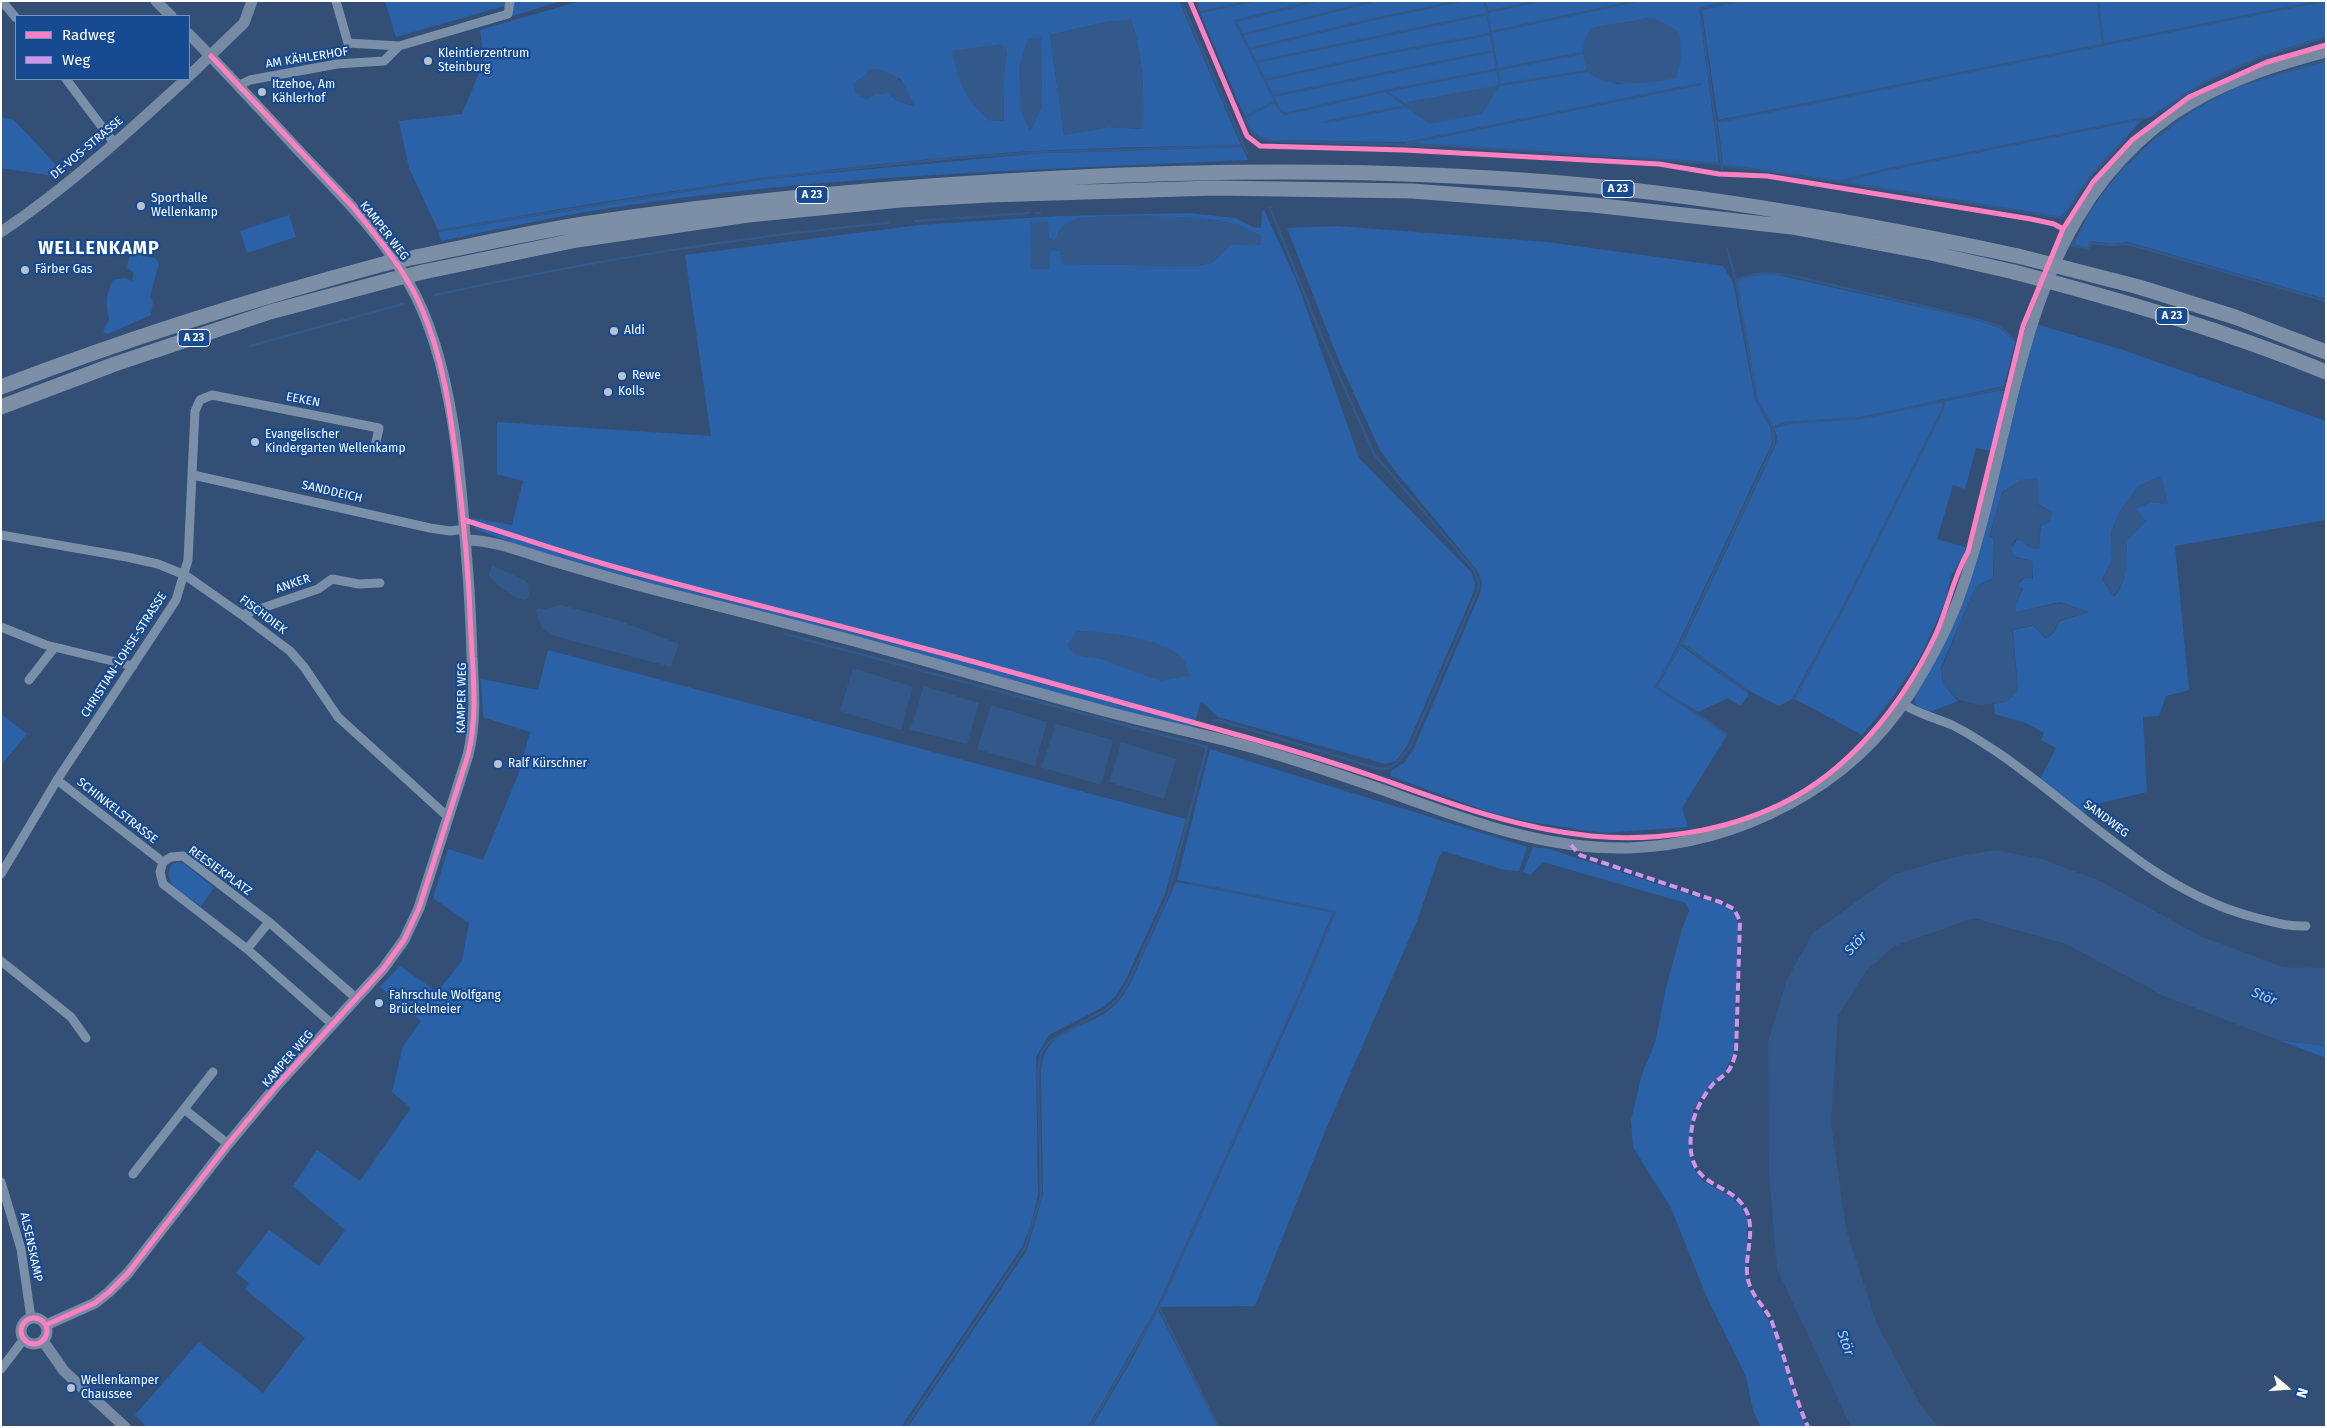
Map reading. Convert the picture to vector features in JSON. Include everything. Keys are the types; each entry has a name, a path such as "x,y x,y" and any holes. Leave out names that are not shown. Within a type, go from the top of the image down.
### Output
{"highway":[{"name":"A 23","path":"1,388 157,330 270,294 387,263 579,225 748,202 892,187 1163,174 1332,172 1484,178 1594,186 1850,222 2018,256 2139,286 2235,317 2326,352"},
{"name":"A 23","path":"1,407 116,364 270,312 423,272 577,240 748,215 900,200 979,195 1214,188 1412,191 1603,206 1792,226 1932,252 2134,304 2228,334 2326,372"}],"street":[{"path":"2,1 15,17"},
{"path":"156,1 170,15"},
{"name":"DE-VOS-STRASSE","path":"190,75 244,22 252,1"},
{"path":"336,1 348,43 399,46"},
{"name":"AM KÄHLERHOF","path":"238,86 250,80 337,64 384,61 399,46 508,14 510,1"},
{"name":"KAMPER WEG","path":"46,1325 88,1307 120,1283 228,1144 332,1024 388,963 410,928 448,818 470,745 473,720 471,617 465,535 445,381 431,332 411,285 395,260 353,207 190,35"},
{"path":"1903,704 1937,647 1961,593 1977,539 2021,361 2038,304 2060,251 2088,202 2116,166 2172,115 2209,94 2264,69 2326,52"},
{"path":"67,80 114,143"},
{"name":"DE-VOS-STRASSE","path":"1,232 53,194 185,80"},
{"name":"EEKEN","path":"203,398 212,395 380,428 376,447"},
{"name":"CHRISTIAN-LOHSE-STRASSE","path":"1,874 57,780 176,600 188,560 195,411 198,402 203,398"},
{"name":"SANDDEICH","path":"193,475 465,535 636,584 864,644 1110,712 1248,746 1302,762 1489,827 1555,842 1594,847 1628,848 1672,844 1718,833 1754,821 1803,796 1839,771 1876,737 1903,704"},
{"name":"FISCHDIEK","path":"1,535 127,557 158,564 185,575 242,614 295,656 338,717 448,818"},
{"name":"ANKER","path":"242,614 318,589 332,579 359,584 380,583"},
{"path":"1,627 54,648 132,666"},
{"path":"29,680 54,648"},
{"name":"SANDWEG","path":"1903,704 1952,725 1998,753 2138,860 2191,892 2219,907 2251,917 2292,927 2306,926"},
{"name":"SCHINKELSTRASSE","path":"57,780 163,862"},
{"name":"REESIEKPLATZ","path":"163,862 171,857 183,856 269,922 356,998"},
{"path":"163,862 160,872 163,884 247,949 332,1024"},
{"path":"247,949 269,922"},
{"path":"1,960 71,1017 86,1038"},
{"path":"133,1174 213,1072"},
{"path":"184,1109 228,1144"},
{"name":"ALSENSKAMP","path":"1,1182 21,1249 30,1318"},
{"path":"30,1318 40,1318 46,1325 48,1333 43,1341 33,1344 24,1339 21,1327 25,1321 30,1318"},
{"path":"1,1368 24,1339"},
{"path":"43,1341 64,1371 125,1427"}],"shaded area":[{"path":"385,1 507,1 508,5 396,37"},
{"path":"514,1 562,1 512,16"},
{"path":"580,1 1179,1 1241,145 1097,148 888,163 695,188 438,230 409,168 399,121 462,114 484,61 480,30","holes":["1131,20 1138,46 1142,73 1143,129 1108,127 1064,135 1050,35 1105,22","1041,38 1042,107 1030,131 1020,108","1007,50 1003,80 1004,121 988,120","864,76 900,78 914,106 897,101 888,93 875,94 868,98 854,84"]},
{"path":"1196,1 1251,1 1200,12"},
{"path":"1256,1 1728,1 1699,8 1719,163 1410,143 1700,84 1406,142 1271,140 1257,135 1249,126 1200,13","holes":["1646,18 1676,78 1617,84 1587,71 1584,50 1590,29","1500,86 1407,106 1407,102"]},
{"path":"1740,1 2098,1 2102,45 1718,120 1702,10"},
{"path":"2099,1 2318,1 2103,44"},
{"path":"2326,1 2326,36 2256,58 2207,80 2151,117 1884,170 1842,181 1723,165 1718,122"},
{"path":"2326,61 2326,299 2128,242 2112,244 2091,241 2087,248 2074,244 2086,219 2101,195 2139,152 2161,133 2209,101 2234,88 2268,76"},
{"path":"1,117 14,120 61,170 54,176 1,168"},
{"path":"2143,119 2093,172 2062,217 1844,182 1884,171"},
{"path":"1242,147 1248,160 928,175 768,188 610,208 441,241 438,232 766,179 1042,153"},
{"path":"1264,210 1297,282 1359,458 1471,572 1475,583 1475,589 1407,746 1396,761 1385,764 1218,717 1201,701 1193,728 1058,694 537,552 475,529 472,518 512,525 523,481 497,474 497,422 711,436 685,255 919,225 1060,216 1189,213 1235,218 1253,227 1261,228 1262,212","holes":["1142,216 1215,220 1239,225 1260,245 1232,244 1212,263 1194,266 1063,264 1060,251 1053,250 1050,253 1049,239 1055,241 1060,229 1080,218"]},
{"path":"289,215 296,237 247,253 240,231"},
{"path":"1337,226 1547,242 1723,266 1733,282 1755,400 1771,429 1772,443 1678,644 1655,687 1727,735 1682,808 1688,827 1603,833 1531,822 1489,812 1390,776 1392,770 1404,763 1414,748 1481,591 1482,582 1476,569 1380,450 1339,361 1287,228"},
{"path":"130,254 155,258 159,263 150,297 153,302 151,315 108,334 103,332 109,319 107,304 109,290 113,280 125,278 132,281 134,273 127,268"},
{"path":"1768,273 1965,317 1998,327 2015,342 2004,386 1862,417 1786,422 1774,427 1758,401 1737,281 1750,275"},
{"path":"2036,324 2123,350 2326,421 2326,520 2175,546 2189,690 2166,696 2159,716 2143,717 2147,792 2097,804 2082,814 2039,781 2056,748 2041,740 2044,733 2026,723 1995,714 1994,704 2006,702 2018,691 2013,630 2033,626 2046,639 2055,631 2060,621 2089,612 2060,602 2016,612 2015,605 2023,589 2018,586 2024,578 2033,579 2032,561 2017,557 2012,553 2012,547 2017,540 2023,541 2029,547 2039,549 2041,526 2050,521 2052,512 2038,504 2037,478 2021,480 2002,492 1989,537 1994,539 1993,578 1976,586 1941,667 1943,684 1958,701 1930,712 1917,706 1914,697 1965,598 1983,539","holes":["2161,476 2168,504 2151,502 2135,509 2146,521 2127,541 2124,578 2119,591 2114,597 2102,579 2112,560 2111,532 2120,511 2138,486"]},
{"path":"2004,390 1992,451 1976,448 1965,489 1953,485 1937,539 1968,548 1951,576 1944,605 1920,657 1891,700 1862,735 1795,699 1942,413 1945,401"},
{"path":"1944,402 1847,598 1792,699 1779,706 1751,692 1683,643 1776,444 1777,436 1774,428 1786,424 1862,418"},
{"path":"1681,646 1749,694 1741,706 1728,698 1698,712 1657,687"},
{"path":"548,650 1186,819 1165,894 1126,979 1115,997 1103,1007 1049,1035 1036,1057 1038,1195 1031,1224 1022,1247 901,1427 147,1427 135,1415 199,1342 263,1393 305,1338 245,1289 249,1283 236,1273 269,1230 319,1266 345,1230 293,1186 317,1150 360,1181 411,1108 392,1092 403,1046 421,1021 380,987 400,966 437,992 462,961 469,923 433,898 448,849 483,860 518,775 530,732 483,717 481,679 538,690"},
{"path":"1,714 27,734 1,765"},
{"path":"1210,749 1527,847 1519,871 1505,870 1443,851 1439,857 1417,921 1326,1129 1255,1306 1160,1307 1305,986 1336,912 1177,880"},
{"path":"1533,847 1549,849 1722,905 1736,916 1738,928 1734,1052 1724,1073 1701,1096 1693,1111 1689,1153 1692,1166 1703,1181 1731,1197 1741,1206 1747,1220 1747,1285 1773,1329 1795,1400 1806,1427 1761,1427 1753,1410 1746,1376 1705,1293 1671,1208 1633,1147 1631,1120 1642,1074 1655,1043 1667,984 1682,929 1689,911 1686,903 1543,862 1530,875 1523,872"},
{"path":"179,862 186,865 214,888 201,906 176,889 169,878 172,864"},
{"path":"1176,882 1333,912 1300,991 1157,1307 1088,1427 908,1427 1027,1250 1043,1195 1041,1073 1044,1057 1050,1045 1059,1037 1104,1014 1120,1000 1131,982"},
{"path":"2278,1040 2326,1046 2326,1058"},
{"path":"1158,1310 1217,1427 1092,1427 1130,1363"}],"water":[{"path":"1646,18 1657,19 1679,32 1681,55 1676,78 1655,82 1615,83 1593,76 1587,70 1583,47 1590,29"},
{"path":"1131,19 1142,73 1143,129 1108,127 1064,135 1050,35 1105,22"},
{"path":"1028,38 1041,38 1042,107 1030,131 1020,108 1019,67"},
{"path":"1001,44 1007,50 1003,80 1004,121 988,120 963,89 952,51"},
{"path":"869,69 886,71 898,79 915,106 897,101 888,93 875,94 867,100 856,94 854,84"},
{"path":"1500,85 1482,114 1430,124 1407,108 1407,102"},
{"path":"1142,216 1204,218 1234,224 1262,236 1260,245 1232,244 1212,263 1193,266 1062,264 1060,251 1053,250 1050,253 1050,269 1031,269 1030,222 1048,221 1049,239 1055,241 1065,224 1081,218"},
{"path":"2161,476 2168,504 2150,502 2135,509 2146,521 2127,541 2124,578 2118,591 2113,596 2103,579 2112,560 2111,532 2120,511 2138,486"},
{"path":"2037,478 2038,505 2052,512 2050,521 2040,526 2039,549 2029,547 2023,540 2016,539 2012,546 2012,553 2017,558 2032,561 2032,579 2023,577 2018,586 2022,589 2015,606 2016,612 2060,603 2089,612 2060,620 2054,631 2046,638 2033,625 2012,630 2018,691 2006,702 1981,705 1959,700 1943,684 1942,668 1976,586 1994,578 1995,539 1990,536 2002,493 2021,480"},
{"path":"492,565 524,580 529,585 529,596 525,600 510,594 501,587 489,576"},
{"path":"561,605 618,620 679,644 671,667 551,635 541,627 536,610 540,607 544,609"},
{"path":"1077,631 1116,634 1159,644 1181,657 1186,665 1189,676 1160,681 1101,659 1075,655 1067,645"},
{"path":"853,668 913,687 901,730 840,711"},
{"path":"924,686 979,703 967,744 910,730"},
{"path":"991,705 1047,722 1035,766 977,749"},
{"path":"1056,724 1113,740 1101,785 1041,767"},
{"path":"1121,742 1176,759 1164,799 1109,782"},
{"name":"Stör","path":"1995,850 2043,859 2102,882 2200,936 2283,967 2326,968 2326,1046 2278,1040 2164,996 2066,944 1974,918 1894,946 1866,971 1838,1016 1831,1123 1846,1229 1877,1324 1919,1402 1938,1427 1851,1427 1777,1269 1769,1174 1768,1042 1787,979 1813,933 1895,874 1951,858"}],"waterway":[{"path":"1181,1 1247,153"},
{"path":"1201,12 1253,1"},
{"path":"1316,1 1235,21 1279,109 1285,114 1385,91 1583,53"},
{"path":"1242,35 1373,1"},
{"path":"1249,49 1460,1"},
{"path":"1485,1 1500,85 1587,71"},
{"path":"1487,12 1538,1"},
{"path":"1491,32 1637,1"},
{"path":"1722,169 1700,9 1736,1"},
{"path":"2098,1 2103,45"},
{"path":"1717,122 2321,1"},
{"path":"1256,62 1487,14"},
{"path":"1265,80 1387,53 1491,34"},
{"path":"2156,114 2207,81 2256,59 2326,37"},
{"path":"1273,96 1494,51"},
{"path":"2241,85 2326,60"},
{"path":"1407,143 1700,84"},
{"path":"2154,139 2192,110 2229,90"},
{"path":"1325,122 1407,106 1385,91"},
{"path":"1275,102 1244,118 1254,134 1271,141 1451,146 1721,164"},
{"path":"1843,181 1884,170 2145,118"},
{"path":"1722,165 1842,182 2062,218 2093,173 2125,139"},
{"path":"441,230 766,178 953,158 1044,152 1244,146"},
{"path":"2118,173 2141,150"},
{"path":"1212,723 1214,720 1218,720 1376,768 1392,767 1410,747 1478,590 1479,583 1474,570 1374,454 1321,335 1270,208"},
{"path":"2084,220 2091,209"},
{"path":"915,221 1030,213"},
{"path":"435,295 604,261 660,252 717,243 888,223"},
{"path":"2074,240 2071,245 2088,249 2091,243 2128,244 2326,301"},
{"path":"1727,249 1736,280 1757,401 1773,428 1774,444 1681,643 1748,692"},
{"path":"1736,280 1750,275 1764,274 1794,276 1965,316 1999,326 2013,339"},
{"path":"250,346 403,304"},
{"path":"1773,428 1786,423 1862,418 2004,388"},
{"path":"1794,699 1848,599 1941,413 1945,400"},
{"path":"785,634 1207,747 1168,895 1129,981 1117,1000 1106,1009 1049,1042 1041,1053 1038,1073 1041,1196 1025,1248 905,1427"},
{"path":"1681,643 1656,687 1727,734"},
{"path":"1090,1427 1159,1307 1304,986 1335,912 1190,883"},
{"path":"1159,1307 1218,1427"}],"marked path":[{"path":"1571,845 1580,855 1720,902 1734,909 1740,921 1736,1053 1729,1070 1710,1087 1697,1109 1692,1127 1691,1149 1694,1164 1701,1175 1732,1195 1741,1203 1748,1215 1750,1232 1747,1275 1749,1283 1772,1322 1808,1427"}],"cycle path":[{"path":"1190,1 1247,136 1260,146 1404,150 1659,164 1719,174 1767,176 2031,219 2054,224 2063,229"},
{"path":"464,520 636,573 973,662 1267,743 1353,769 1462,807 1513,822 1565,833 1615,837 1664,836 1688,833 1736,822 1781,804 1829,774 1871,734 1906,688 1921,663 1939,627 1958,573 1968,552 2023,326 2063,229 2093,182 2132,140 2189,97 2267,62 2326,45"},
{"path":"46,1325 95,1303 128,1273 228,1144 278,1084 383,969 404,940 419,908 468,755 473,725 474,680 468,570 462,507 448,404 440,364 429,326 415,293 407,280 391,255 363,219 211,56"},
{"path":"34,1318 44,1321 47,1331 44,1341 34,1344 24,1341 21,1331 24,1321 34,1318"}],"place":[{"name":"Kleintierzentrum Steinburg","path":"428,61"},
{"name":"Itzehoe, Am Kählerhof","path":"262,92"},
{"name":"Sporthalle Wellenkamp","path":"141,206"},
{"name":"Färber Gas","path":"25,270"},
{"name":"Aldi","path":"614,331"},
{"name":"Rewe","path":"622,376"},
{"name":"Kolls","path":"608,392"},
{"name":"Evangelischer Kindergarten Wellenkamp","path":"255,442"},
{"name":"Ralf Kürschner","path":"498,764"},
{"name":"Fahrschule Wolfgang Brückelmeier","path":"379,1003"},
{"name":"Wellenkamper Chaussee","path":"71,1388"}],"district":[{"name":"WELLENKAMP","path":"99,249"}]}
